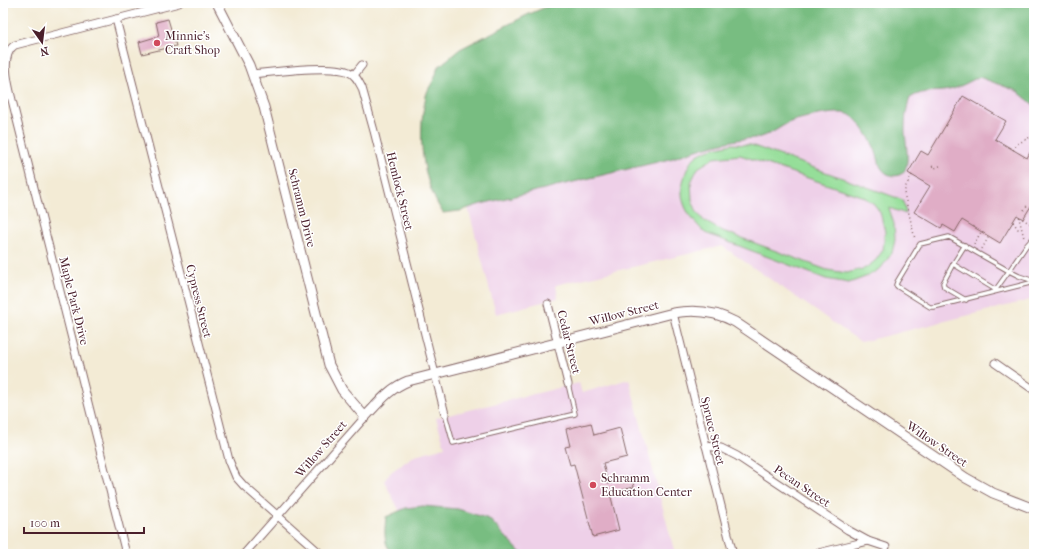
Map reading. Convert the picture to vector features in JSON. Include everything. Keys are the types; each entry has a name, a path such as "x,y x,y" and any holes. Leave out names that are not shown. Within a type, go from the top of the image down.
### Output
{"street":[{"path":"116,19 179,3"},
{"name":"Schramm Drive","path":"217,3 244,53 253,74 273,142 329,365 342,390 365,417"},
{"name":"Maple Park Drive","path":"116,19 15,45 8,49 5,54 4,63 126,554"},
{"name":"Cypress Street","path":"116,19 229,460 236,477 244,486 321,554"},
{"path":"253,74 334,68 341,69 354,75 362,65"},
{"name":"Hemlock Street","path":"354,75 362,88 445,414"},
{"name":"Cedar Street","path":"548,304 568,384"},
{"name":"Willow Street","path":"244,554 365,417 386,394 398,385 408,381 557,342 673,313 687,311 701,311 729,318 966,478 993,493 1034,509"},
{"name":"Spruce Street","path":"673,313 733,554"},
{"path":"995,363 1034,390"},
{"name":"Pecan Street","path":"706,446 721,448 737,456 848,530 868,541 886,547"},
{"path":"814,554 868,541"}],"lane":[{"path":"947,236 952,237 1009,271 1034,282 937,307 930,306 896,285 896,282 920,244 947,236"},
{"path":"995,291 1026,246 1034,238"},
{"path":"965,245 943,284 944,287 966,300"},
{"path":"953,264 995,291"},
{"path":"445,414 453,443 575,414 568,384"}],"path":[{"path":"1013,150 1017,144 1034,135"},
{"path":"932,166 935,168 942,165"},
{"path":"912,175 904,193 915,239"},
{"path":"1024,210 1028,204"},
{"path":"1024,238 1019,217 1034,226"},
{"path":"1013,222 1018,229 1021,228"},
{"path":"974,244 981,232"},
{"path":"982,249 989,236"}],"shaded area":[{"path":"1034,50 1034,299 861,342 722,246 556,285 558,298 496,314 464,192"},
{"path":"629,379 675,554 422,554 384,481 391,472 415,455 445,447 436,418 579,383 582,393"}],"green space":[{"path":"555,3 1034,3 1034,105 1017,91 979,77 953,89 921,93 910,98 906,114 905,131 907,154 906,166 901,174 896,176 888,174 881,168 873,145 866,132 857,121 848,114 836,113 818,115 793,121 761,137 740,139 670,159 481,204 460,211 443,213 430,186 423,156 422,141 423,111 426,96 436,76 437,68 460,49 527,15"},
{"path":"732,144 751,145 903,200 906,214 889,208 894,224 895,240 892,253 881,268 868,276 849,283 826,279 705,233 689,215 683,202 682,187 684,178 692,160 702,152","holes":["740,155 864,197 874,204 880,212 885,232 883,250 876,260 866,268 847,273 827,270 720,230 704,221 697,212 692,200 691,182 698,168 714,158"]},
{"path":"423,506 458,509 489,519 522,554 394,554 390,551 386,542 386,517 406,508"}],"building":[{"path":"168,19 176,46 142,54 139,42 159,36 156,22"},
{"path":"963,96 1006,121 995,139 1027,158 1034,145 1034,208 1031,206 1023,219 1017,215 1000,243 962,220 955,232 943,225 941,228 914,212 930,186 908,173 921,151 928,155"},
{"path":"591,423 594,435 620,428 627,457 603,463 608,484 632,478 634,487 610,493 619,530 593,537 574,464 570,465 565,447 570,446 566,429"}],"place":[{"name":"Minnie's Craft Shop","path":"157,43"},
{"name":"Schramm Education Center","path":"593,485"}]}
